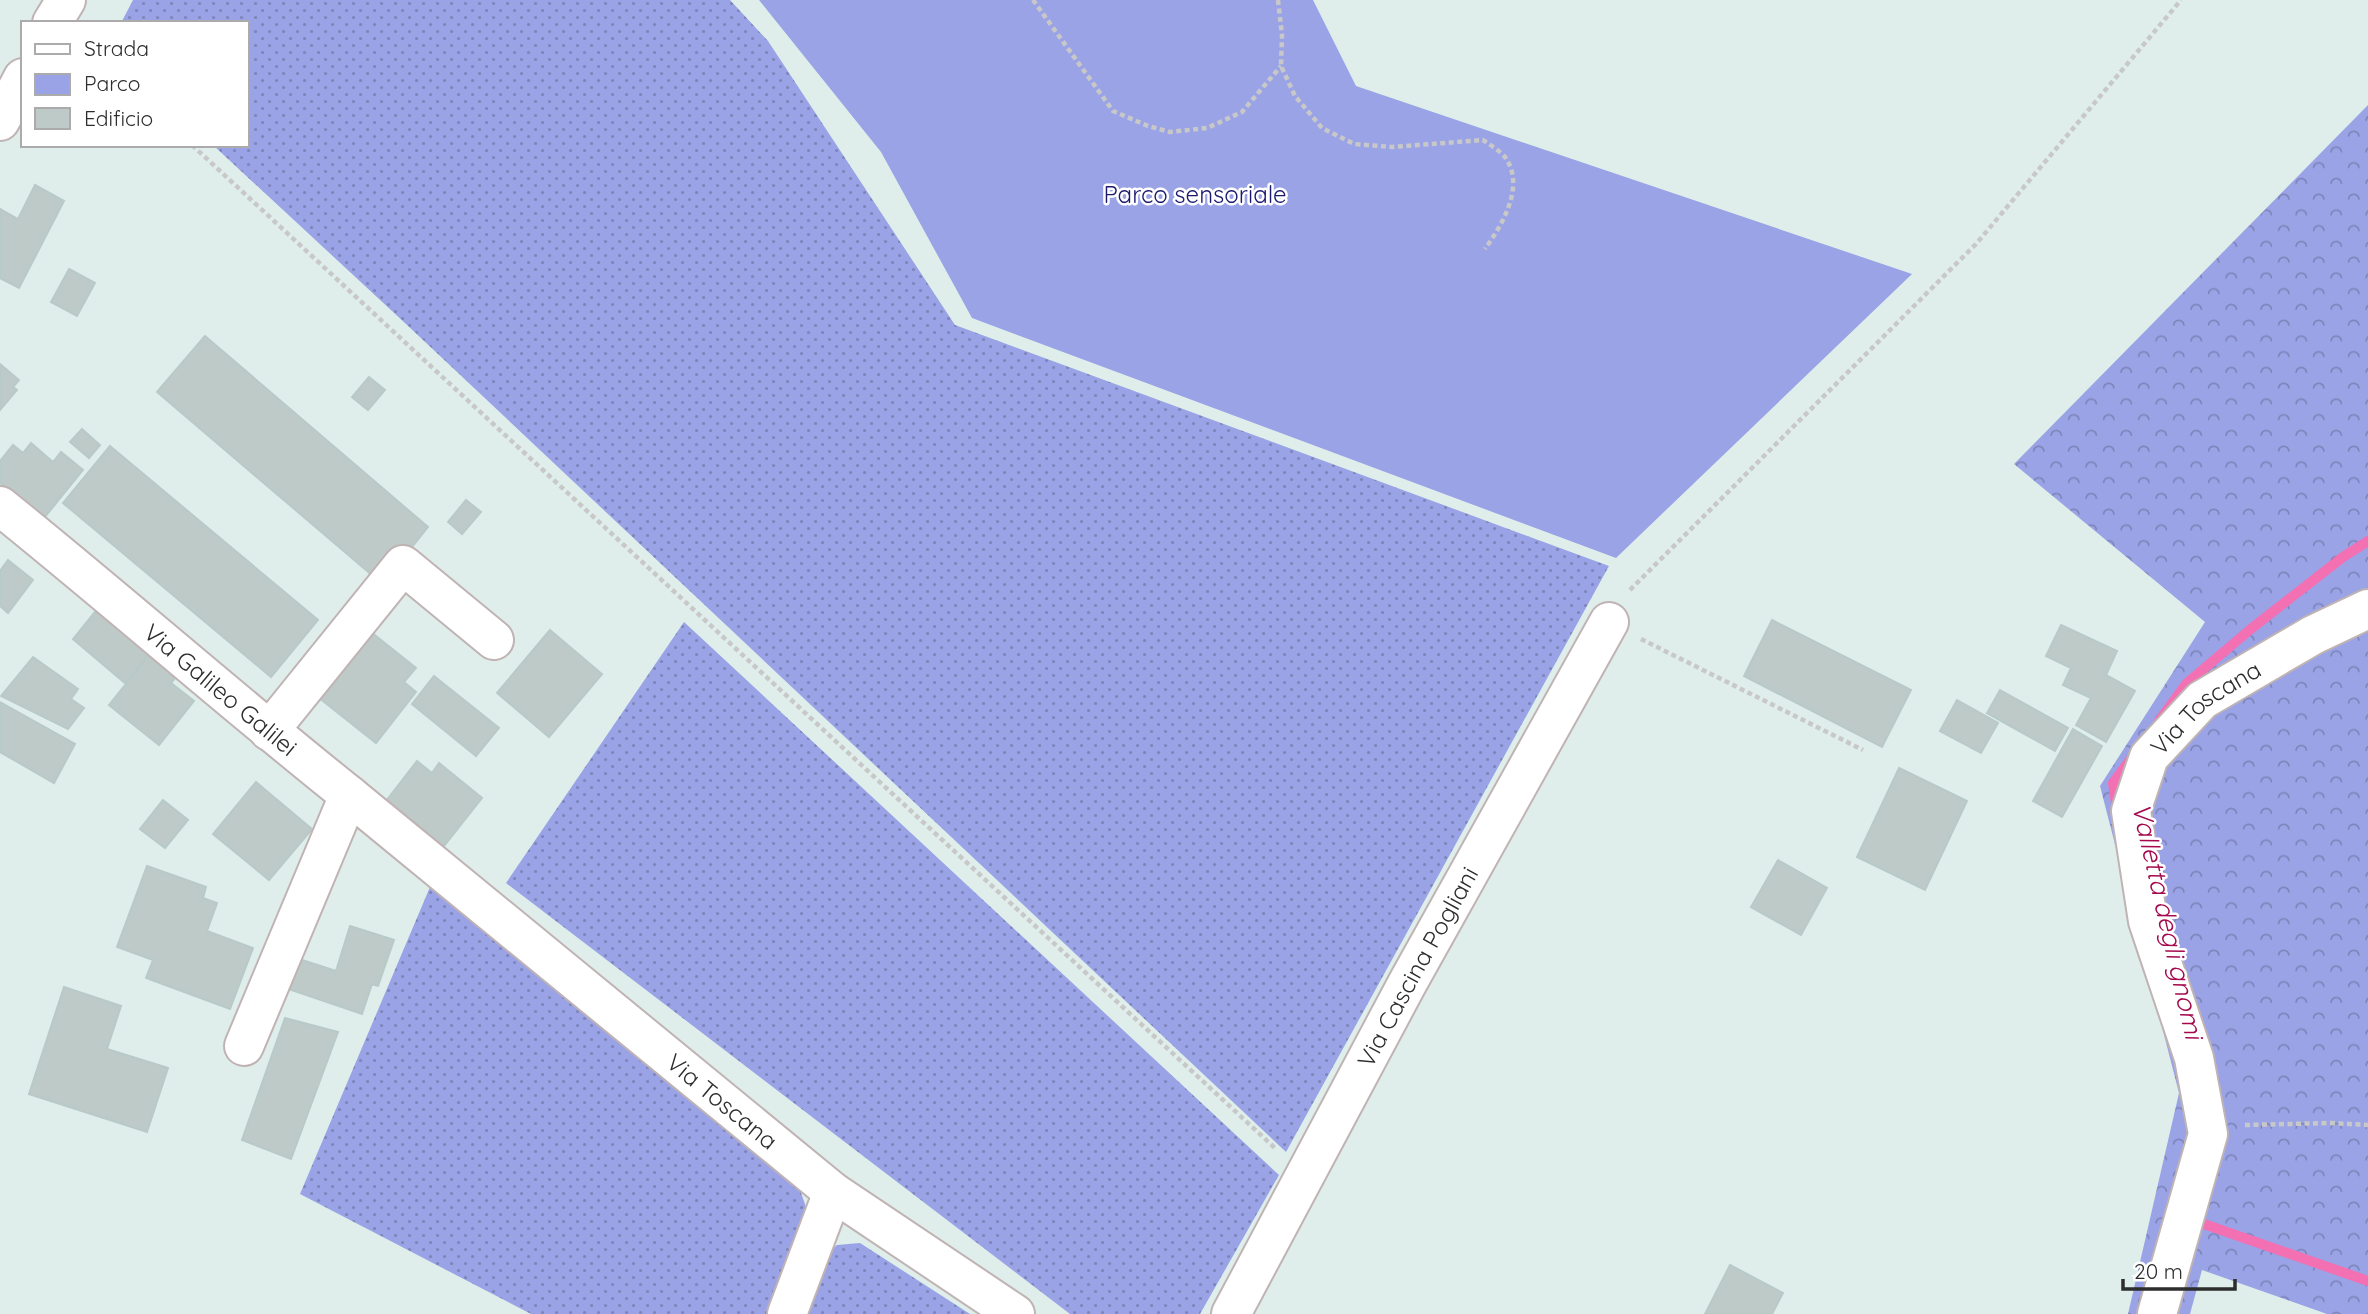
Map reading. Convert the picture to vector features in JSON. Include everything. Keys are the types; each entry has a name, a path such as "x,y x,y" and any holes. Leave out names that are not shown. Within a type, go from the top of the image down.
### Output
{"street":[{"path":"53,21 66,0"},
{"path":"0,121 21,82"},
{"name":"Via Galileo Galilei","path":"0,506 111,596 269,731 443,871"},
{"path":"269,731 403,565 494,640"},
{"name":"Via Toscana","path":"2157,1314 2208,1134 2194,1058 2148,921 2131,811 2149,757 2202,700 2313,635 2368,609"},
{"name":"Via Cascina Pogliani","path":"1231,1314 1408,982 1609,622"},
{"path":"244,1046 349,795"},
{"name":"Via Toscana","path":"443,871 833,1192 1015,1314"},
{"path":"787,1314 833,1192"}],"path":[{"path":"1033,0 1113,111 1170,132 1207,128 1242,113 1281,66"},
{"path":"1278,0 1282,35 1281,66 1295,96 1322,128 1354,144 1392,147 1483,140 1505,158 1514,179 1509,203 1499,230 1485,249"},
{"path":"1863,750 1609,622 1633,585 1976,244 2181,0"},
{"path":"194,147 1305,1176"},
{"path":"2208,1134 2226,1126 2330,1123 2368,1125"}],"green space":[{"path":"133,0 730,0 768,41 955,325 1609,566 1286,1152 215,147 248,147 248,21 122,21"},
{"name":"Parco sensoriale","path":"759,0 1313,0 1356,86 1912,274 1616,558 972,318 881,152"},
{"path":"2368,105 2368,1314 2327,1314 2202,1270 2190,1314 2128,1314 2179,1093 2100,786 2205,622 2014,464"},
{"path":"684,622 1279,1175 1200,1314 1070,1314 506,883"},
{"path":"433,880 792,1167 806,1207 785,1290 774,1314 531,1314 300,1194"},
{"path":"860,1243 970,1314 797,1314 816,1262 837,1245"}],"building":[{"path":"35,185 64,201 19,288 0,278 0,209 18,219"},
{"path":"69,269 95,283 77,316 51,302"},
{"path":"205,336 428,527 404,557 373,576 157,392"},
{"path":"0,364 19,380 13,387 17,390 0,410"},
{"path":"369,377 385,390 368,410 352,397"},
{"path":"82,429 100,445 89,458 70,442"},
{"path":"31,443 53,462 61,452 83,470 44,518 0,483 0,461 13,445 23,453"},
{"path":"110,446 318,620 271,677 63,503"},
{"path":"466,500 481,512 462,534 448,522"},
{"path":"8,560 33,580 8,613 0,606 0,571"},
{"path":"99,607 153,650 125,683 73,639"},
{"path":"1772,620 1911,690 1882,747 1744,676"},
{"path":"2061,625 2117,651 2106,675 2135,691 2106,742 2076,725 2091,698 2063,685 2071,668 2046,656"},
{"path":"550,630 602,674 549,737 497,693"},
{"path":"371,632 416,668 404,682 416,692 376,743 318,697"},
{"path":"149,655 176,677 171,683 194,701 159,745 109,705"},
{"path":"33,657 78,689 71,699 84,708 68,729 1,696"},
{"path":"434,676 499,728 476,756 412,704"},
{"path":"2000,690 2068,728 2055,751 1987,713"},
{"path":"1957,700 1998,723 1981,753 1940,731"},
{"path":"0,702 75,744 54,783 0,752"},
{"path":"2073,729 2102,746 2062,817 2033,801"},
{"path":"417,761 432,773 439,763 482,798 444,846 386,801"},
{"path":"1899,768 1967,801 1925,890 1857,857"},
{"path":"256,782 312,829 269,880 213,834"},
{"path":"163,800 188,820 165,848 140,829"},
{"path":"1778,860 1827,888 1801,935 1751,907"},
{"path":"147,866 206,887 203,898 217,903 207,931 253,948 230,1009 146,978 153,960 117,947"},
{"path":"350,926 394,940 378,986 372,984 362,1014 286,988 296,958 336,971"},
{"path":"64,987 121,1006 107,1049 168,1068 147,1132 29,1094"},
{"path":"285,1018 338,1032 291,1159 242,1140"},
{"path":"1730,1265 1783,1293 1772,1314 1705,1314"}],"waterway":[{"name":"Valletta degli gnomi","path":"2159,721 2187,683 2252,628 2343,557 2368,541"},
{"name":"Valletta degli gnomi","path":"2117,810 2113,783 2133,756"},
{"path":"2201,1223 2368,1281"}]}
